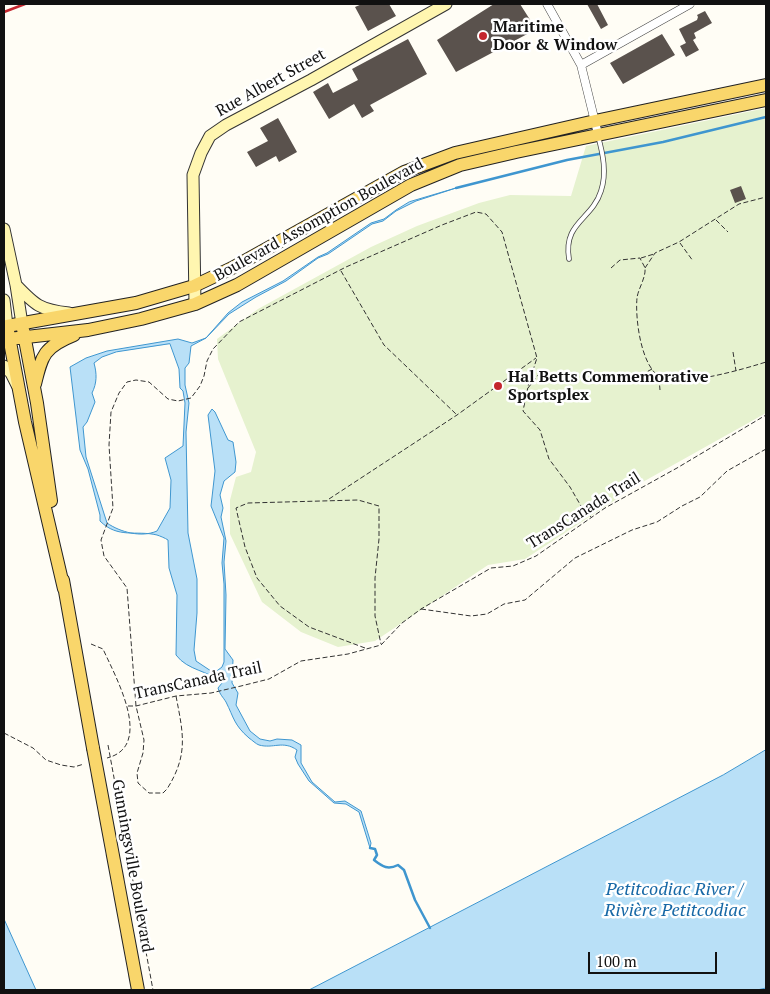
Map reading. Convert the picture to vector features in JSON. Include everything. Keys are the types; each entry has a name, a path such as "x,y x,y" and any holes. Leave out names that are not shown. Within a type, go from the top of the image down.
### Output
{"main road":[{"name":"Boulevard Assomption Boulevard","path":"6,330 22,325 136,303 194,286 232,268 404,172 455,153 766,85"},
{"name":"Boulevard Assomption Boulevard","path":"22,325 88,330 141,319 195,304 237,285 411,185 460,165 598,134 766,100"},
{"path":"22,325 34,387 64,589"},
{"path":"6,330 64,589"},
{"path":"34,387 41,359 45,352 63,340 88,330"},
{"name":"Gunningsville Boulevard","path":"64,589 138,990"}],"street":[{"name":"Rue Albert Street","path":"195,304 193,175 210,136 226,124 311,80 446,4"},
{"path":"547,4 582,65 598,134"},
{"path":"582,65 690,4"},
{"path":"4,228 22,325"},
{"path":"16,285 34,303 50,311 78,314"},
{"path":"4,300 6,330"},
{"path":"4,366 19,389"}],"lane":[{"path":"569,259 567,245 572,230 595,203 601,192 604,160 598,134"}],"path":[{"path":"611,268 620,260 655,254 680,242 739,203 766,197"},
{"path":"176,696 182,729 182,753 171,782 162,793 149,794 138,783 137,773 143,753 144,740 136,706 127,588 104,556 101,540 113,508 109,445 111,412 118,393 127,382 136,380 149,382 168,399 178,401 191,398 200,386 207,361 213,349 238,322 340,270 442,225 476,212 486,214 502,232 537,358 527,389 523,412 540,430 549,459 574,494 580,506 591,517"},
{"path":"715,220 728,232"},
{"path":"680,242 692,261"},
{"path":"655,254 645,269 637,298 638,331 646,359 659,377 668,380 699,379 736,372 766,362"},
{"path":"640,258 645,269"},
{"path":"340,270 384,345 457,415"},
{"path":"733,352 736,372"},
{"path":"327,501 457,415 537,358"},
{"path":"628,382 652,369"},
{"path":"527,389 539,374"},
{"path":"659,377 660,390"},
{"name":"TransCanada Trail","path":"107,758 119,753 128,742 130,730 128,706 136,706 176,696 211,693 241,686 269,679 301,661 348,654 381,645 402,623 421,608 491,568 513,566 536,556 591,517 766,415"},
{"path":"421,608 471,616 487,614 504,604 525,600 575,558 632,530 657,522 700,497 727,471 766,449"},
{"path":"366,648 310,627 280,606 257,578 245,548 236,508 248,503 358,500 378,506 379,539 375,578 375,616 381,645"},
{"path":"91,644 103,650 128,706"},
{"path":"4,734 33,748 46,760 61,765 74,767 90,762"},
{"path":"108,745 153,990"}],"green space":[{"name":"Hal Betts Commemorative Sportsplex","path":"766,108 766,413 641,483 525,559 488,565 375,641 338,647 301,632 262,602 230,534 230,500 236,477 251,472 256,452 218,359 217,339 258,309 371,247 417,226 479,203 510,195 571,196 586,146"}],"water":[{"path":"456,188 416,201 396,211 383,221 372,224 286,281 229,314 206,338 228,313 242,302 283,281 371,223 384,219 409,202"},
{"path":"206,338 191,346 189,363 185,368 185,385 189,403 186,432 188,533 197,579 194,650 196,661 214,673 222,667 224,662 224,584 222,563 224,538 211,506 215,471 208,415 212,409 228,440 233,442 236,462 235,472 224,481 220,495 223,508 221,517 226,541 224,562 226,595 225,649 233,660 232,683 238,693 236,705 250,731 260,739 270,741 277,739 292,740 301,745 301,763 312,782 335,802 345,801 361,811 371,843 370,848 359,812 346,804 334,803 309,781 295,757 297,750 283,745 259,745 249,738 237,725 218,688 222,683 211,675 186,664 176,655 177,595 169,568 168,540 157,535 147,534 157,531 170,508 171,480 165,458 183,446 185,403 183,391 180,388 179,369 170,344 116,352 102,357 94,363 96,378 92,393 95,402 83,427 86,457 107,523 131,533 114,530 100,521 88,469 80,450 70,367 86,358 107,351 178,339 192,343"},
{"name":"Petitcodiac River / Rivière Petitcodiac","path":"766,750 766,988 757,990 309,990 723,775"},
{"path":"4,919 36,990 4,990"}],"building":[{"path":"362,4 389,4 396,16 368,31 355,7"},
{"name":"Maritime Door & Window","path":"494,4 520,4 534,26 531,32 456,72 437,40"},
{"path":"587,4 597,4 608,25 601,29"},
{"path":"705,11 712,23 694,33 696,38 693,40 699,50 686,57 680,46 686,43 679,29 697,20 697,15"},
{"path":"662,34 675,55 623,84 610,63"},
{"path":"408,39 427,74 370,105 374,111 362,118 354,104 329,119 313,92 328,83 333,93 358,80 352,69"},
{"path":"278,118 297,152 279,162 276,156 256,167 247,152 268,141 260,128"},
{"path":"741,186 746,199 735,203 730,190"}],"waterway":[{"path":"456,188 567,160 663,142 766,117"},
{"path":"370,848 375,849 377,855 374,860 380,864 386,867 398,865 404,870 415,900 430,928"}],"railway":[{"path":"4,12 25,4"}],"place":[{"name":"Maritime Door & Window","path":"483,36"},
{"name":"Hal Betts Commemorative Sportsplex","path":"498,386"}]}
